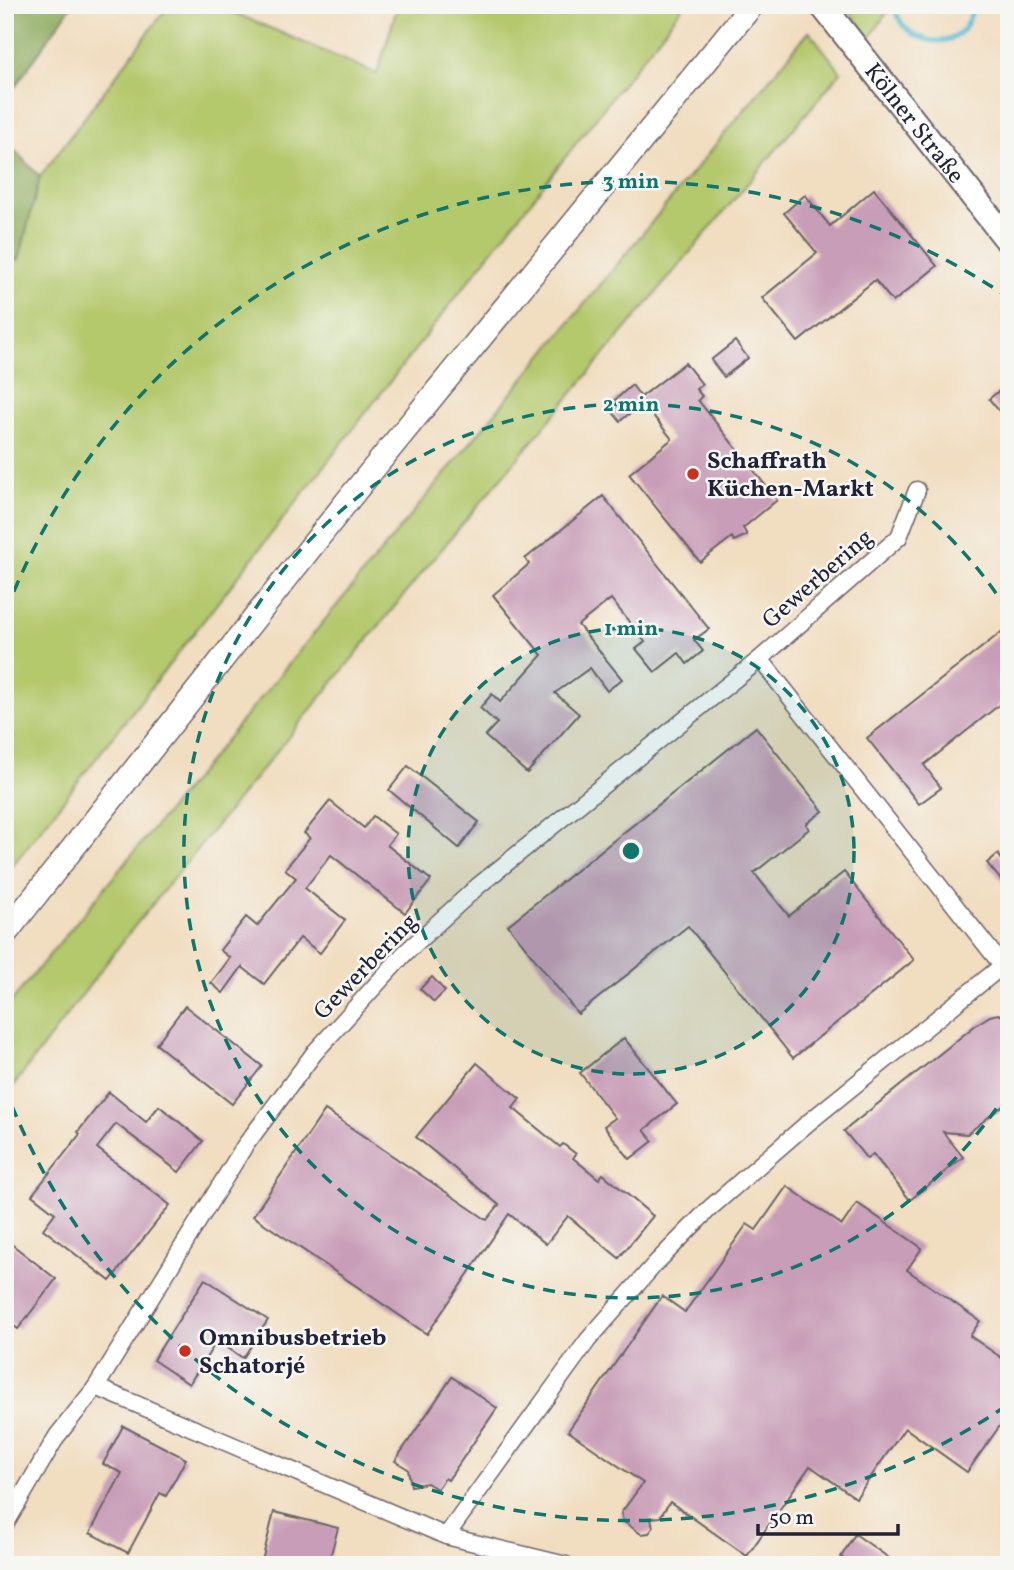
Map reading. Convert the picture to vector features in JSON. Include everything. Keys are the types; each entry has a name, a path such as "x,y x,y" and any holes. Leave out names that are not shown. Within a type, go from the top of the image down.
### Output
{"main road":[{"name":"Kölner Straße","path":"822,5 1009,242"},
{"path":"5,934 352,495 750,8"}],"street":[{"name":"Gewerbering","path":"5,1525 57,1436 96,1387 244,1147 315,1052 405,953 478,886 760,659 899,537 916,490"},
{"name":"Gewerbering","path":"446,1535 588,1340 655,1264 710,1208 809,1122 1005,970 760,659"},
{"path":"96,1387 446,1535 566,1565"}],"green space":[{"path":"5,5 72,5 5,101"},
{"path":"169,5 216,5 377,74 398,5 684,5 5,875 5,263 19,259 40,177"},
{"path":"844,5 892,5 870,38"},
{"path":"809,31 841,72 430,563 129,933 5,1097 5,1009"},
{"path":"5,140 40,177 19,259 5,263"}],"building":[{"path":"874,189 937,266 893,302 875,280 798,342 762,298 817,253 784,213 805,195 830,226"},
{"path":"735,341 748,358 724,377 711,360"},
{"name":"Schaffrath Küchen-Markt","path":"685,363 702,384 696,389 702,396 698,400 777,500 743,528 747,535 734,541 732,537 700,562 629,474 672,439 643,403 620,421 608,406 632,385 641,397"},
{"path":"1009,383 1009,423 989,399"},
{"path":"603,496 709,629 694,640 703,651 687,664 679,653 655,672 636,649 645,642 611,599 578,625 622,679 607,691 590,668 555,693 579,714 527,773 485,736 497,723 480,708 492,694 500,702 542,655 493,595 529,564 525,559"},
{"path":"1009,626 1009,697 924,765 941,788 919,804 867,738"},
{"path":"756,727 823,811 806,824 809,829 754,873 789,916 844,872 914,960 793,1058 688,926 578,1014 508,925"},
{"path":"408,766 479,822 459,848 389,790"},
{"path":"330,801 364,828 373,816 396,834 387,845 431,880 405,913 331,855 305,888 345,920 320,953 300,938 264,984 242,967 223,993 211,983 230,958 220,950 246,917 257,926 296,878 285,869 310,838 304,833"},
{"path":"998,854 1002,860 1009,855 1009,890 987,863"},
{"path":"432,977 445,991 434,1002 420,989"},
{"path":"185,1006 262,1066 232,1104 156,1044"},
{"path":"998,1014 1009,1019 1009,1101 967,1134 943,1132 963,1157 910,1200 873,1154 867,1159 844,1131 977,1024"},
{"path":"624,1038 677,1104 644,1130 653,1141 630,1159 604,1126 615,1118 580,1073"},
{"path":"477,1063 520,1099 513,1108 560,1147 563,1144 576,1154 573,1158 599,1179 603,1174 653,1216 619,1258 568,1216 546,1244 509,1214 427,1334 253,1216 325,1110 487,1220 499,1205 416,1137"},
{"path":"109,1092 146,1122 159,1106 203,1141 179,1172 116,1124 97,1148 170,1205 110,1281 43,1229 55,1213 32,1195"},
{"path":"787,1186 842,1225 857,1203 922,1248 907,1270 980,1321 970,1336 1009,1363 1009,1413 967,1472 905,1428 856,1498 810,1466 747,1556 670,1502 660,1517 651,1518 653,1528 649,1533 641,1534 623,1521 621,1513 643,1483 568,1431 662,1296 685,1312 747,1224 756,1230"},
{"path":"5,1239 56,1279 18,1329 5,1319"},
{"path":"205,1279 268,1320 243,1358 217,1341 189,1384 153,1360"},
{"path":"452,1377 497,1408 448,1480 445,1478 437,1489 427,1483 411,1486 408,1469 395,1461"},
{"path":"123,1426 186,1459 166,1496 160,1493 128,1553 90,1533 122,1473 103,1464"},
{"path":"274,1512 338,1528 328,1565 261,1565"},
{"path":"855,1534 899,1565 852,1565 841,1557"}],"waterway":[{"path":"892,5 909,31 932,41 956,36 968,22 975,5"}],"place":[{"name":"Schaffrath Küchen-Markt","path":"693,474"},
{"name":"Omnibusbetrieb Schatorjé","path":"185,1351"}]}
